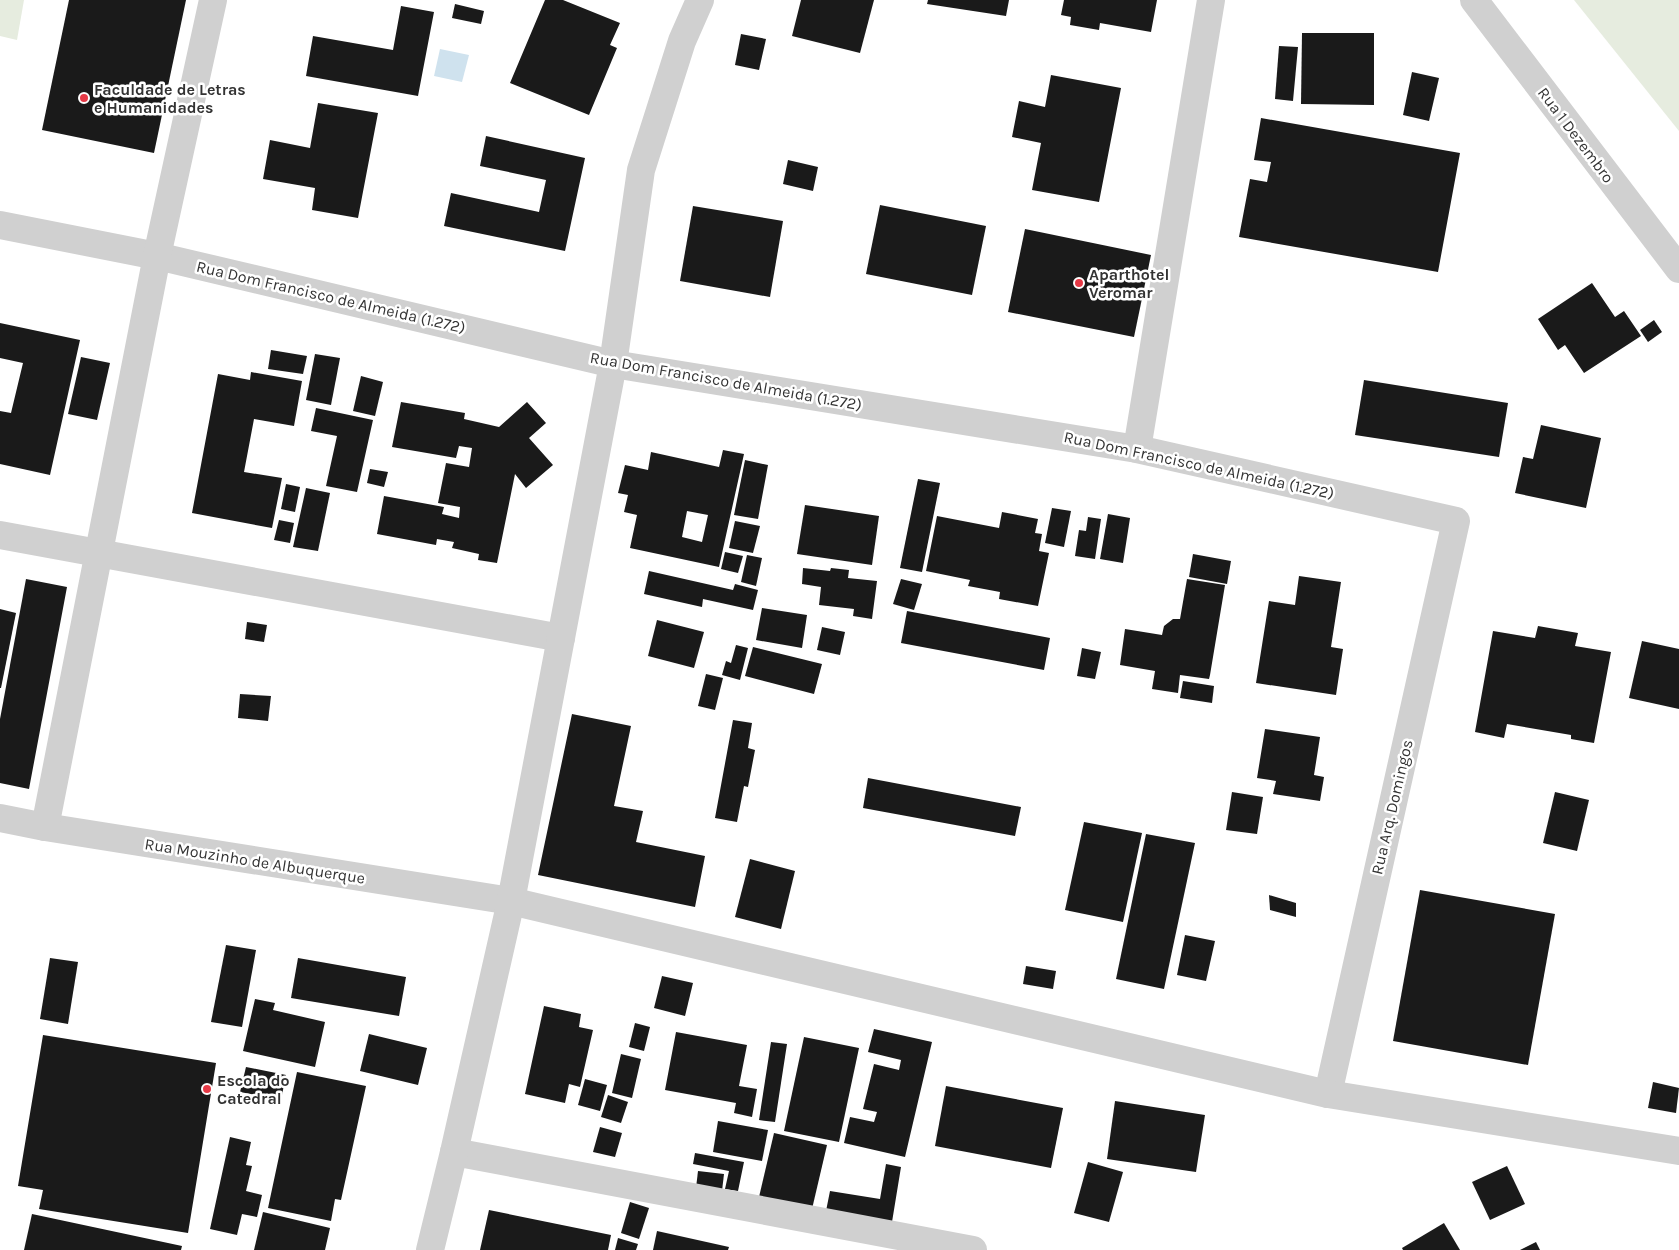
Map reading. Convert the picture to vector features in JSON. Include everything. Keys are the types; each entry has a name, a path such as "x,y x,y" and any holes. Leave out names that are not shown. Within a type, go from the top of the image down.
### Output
{"street":[{"path":"45,827 157,256 213,0"},
{"path":"430,1250 511,901 613,364 641,170 682,41 700,0"},
{"path":"1137,449 1211,0"},
{"name":"Rua 1 Dezembro","path":"1474,0 1679,270"},
{"name":"Rua Dom Francisco de Almeida (1.272)","path":"0,225 157,256 613,364 1137,449 1456,521"},
{"name":"Rua Arq. Domingos","path":"1328,1094 1456,521"},
{"path":"0,535 98,555 561,638"},
{"name":"Rua Mouzinho de Albuquerque","path":"0,818 45,827 511,901 1328,1094 1679,1150"},
{"path":"454,1152 973,1250"}],"shaded area":[{"path":"0,0 24,0 17,40 0,36"},
{"path":"1574,0 1679,0 1679,131"}],"water":[{"path":"440,49 469,55 462,82 434,76"}],"building":[{"path":"69,0 186,0 154,153 42,130"},
{"path":"545,0 563,0 620,23 610,45 617,48 589,115 510,83"},
{"path":"801,0 874,0 860,53 792,36"},
{"path":"928,0 1009,0 1006,16 927,4"},
{"path":"1064,0 1157,0 1151,32 1100,23 1099,30 1070,25 1071,17 1061,15"},
{"path":"455,4 484,11 481,24 452,18"},
{"path":"401,6 434,12 418,96 306,76 313,36 393,50"},
{"path":"1302,33 1374,33 1374,105 1301,104"},
{"path":"741,34 766,39 759,70 735,65"},
{"path":"1279,46 1298,47 1293,101 1275,99"},
{"path":"1412,72 1439,78 1429,121 1403,115"},
{"path":"1051,75 1121,88 1099,202 1032,190 1041,143 1012,137 1019,101 1045,107"},
{"path":"318,103 378,113 358,218 312,210 315,188 263,179 270,140 310,148"},
{"path":"1261,118 1460,153 1438,272 1239,237 1250,179 1267,182 1271,162 1254,160"},
{"path":"486,136 585,158 565,251 444,226 451,193 539,212 546,180 480,166"},
{"path":"788,160 818,167 813,191 783,184"},
{"path":"880,205 986,226 972,295 866,274"},
{"path":"693,206 783,221 770,297 680,281"},
{"name":"Aparthotel Veromar","path":"1025,229 1151,255 1134,337 1008,312"},
{"path":"1592,283 1615,317 1624,311 1641,336 1584,373 1565,345 1558,350 1538,319"},
{"path":"1654,320 1662,332 1648,342 1640,330"},
{"path":"0,323 80,340 50,475 0,464 0,411 11,413 23,363 0,358"},
{"path":"271,350 307,356 303,374 268,369"},
{"path":"315,354 340,358 331,405 306,400"},
{"path":"81,357 110,363 97,420 68,414"},
{"path":"251,372 302,381 294,426 254,419 244,472 282,478 272,528 192,513 218,374 250,380"},
{"path":"361,376 383,382 375,416 353,411"},
{"path":"1364,380 1508,403 1499,457 1355,435"},
{"path":"401,402 465,413 464,419 499,427 527,402 546,423 529,438 553,465 526,488 515,474 497,563 478,560 479,554 452,548 454,542 437,539 436,545 377,534 384,496 444,507 442,514 459,518 460,507 438,503 446,463 469,467 472,448 459,446 456,458 392,447"},
{"path":"316,408 373,420 357,492 326,486 337,436 311,431"},
{"path":"1541,425 1601,438 1586,508 1515,493 1523,457 1533,459"},
{"path":"723,450 744,454 719,567 630,548 637,515 624,512 628,495 618,493 625,465 648,470 651,452 719,467","holes":["687,511 708,515 702,542 682,537"]},
{"path":"745,460 768,465 758,519 734,515"},
{"path":"370,469 388,472 384,487 367,483"},
{"path":"918,479 940,483 922,572 900,568"},
{"path":"286,484 300,487 295,512 281,509"},
{"path":"306,488 330,493 318,551 293,547"},
{"path":"805,505 879,516 872,565 797,554"},
{"path":"1052,508 1071,511 1064,547 1045,543"},
{"path":"1002,512 1038,519 1035,533 1042,534 1039,551 1049,553 1038,606 999,599 1000,592 968,586 970,580 926,571 937,516 999,528"},
{"path":"1108,514 1130,518 1123,563 1100,559"},
{"path":"1088,517 1101,519 1095,559 1075,556 1079,530 1086,531"},
{"path":"279,520 294,523 290,543 274,540"},
{"path":"735,521 760,526 753,553 729,548"},
{"path":"725,552 743,556 738,573 721,569"},
{"path":"1193,554 1231,561 1227,584 1189,577"},
{"path":"747,555 762,558 756,586 741,582"},
{"path":"803,568 830,571 831,568 849,570 848,578 877,581 872,619 853,616 854,609 819,605 821,587 802,584"},
{"path":"649,571 733,590 735,584 758,590 753,610 703,599 702,607 644,594"},
{"path":"1299,576 1341,582 1331,647 1343,649 1336,695 1256,683 1269,601 1295,605"},
{"path":"26,579 67,587 29,789 0,783 0,719"},
{"path":"901,579 922,584 914,610 893,604"},
{"path":"1187,579 1225,585 1209,679 1180,675 1178,693 1152,689 1155,671 1120,665 1125,629 1162,635 1164,626 1173,619 1180,619"},
{"path":"762,608 807,615 802,648 756,640"},
{"path":"0,609 16,613 1,688 0,688"},
{"path":"907,611 1050,638 1044,670 901,643"},
{"path":"657,620 704,632 694,668 648,656"},
{"path":"247,622 267,625 264,642 245,639"},
{"path":"1538,626 1578,633 1575,646 1611,652 1594,743 1571,739 1571,735 1507,724 1504,738 1475,732 1493,631 1535,638"},
{"path":"822,627 845,632 840,655 817,650"},
{"path":"1642,641 1679,649 1679,709 1629,698"},
{"path":"736,645 748,648 740,680 722,675 726,661 731,663"},
{"path":"753,647 822,664 814,694 745,676"},
{"path":"1082,648 1101,652 1095,679 1077,676"},
{"path":"706,674 723,678 715,710 698,706"},
{"path":"1183,681 1214,686 1212,703 1180,698"},
{"path":"240,694 271,696 268,721 238,718"},
{"path":"572,714 631,726 614,806 643,811 636,842 705,856 695,907 538,875"},
{"path":"733,720 752,723 748,748 755,750 748,787 744,786 737,822 715,818"},
{"path":"1265,729 1320,737 1314,775 1324,777 1320,801 1273,794 1276,781 1257,778"},
{"path":"868,778 1021,807 1015,836 863,808"},
{"path":"1232,792 1263,797 1257,834 1226,830"},
{"path":"1555,792 1589,800 1577,851 1543,843"},
{"path":"1084,822 1142,833 1123,922 1065,910"},
{"path":"1146,834 1195,843 1164,989 1116,979"},
{"path":"750,859 795,871 781,929 735,917"},
{"path":"1420,890 1555,914 1528,1065 1393,1041"},
{"path":"1269,895 1296,903 1296,917 1270,910"},
{"path":"1185,935 1215,941 1206,981 1177,975"},
{"path":"226,945 256,950 242,1027 211,1022"},
{"path":"50,958 78,962 68,1024 40,1019"},
{"path":"298,958 406,977 399,1016 291,998"},
{"path":"1026,966 1056,971 1053,989 1023,984"},
{"path":"662,976 693,983 685,1016 654,1008"},
{"path":"255,999 275,1003 273,1010 325,1022 315,1067 243,1051"},
{"path":"544,1006 581,1014 579,1027 593,1030 580,1087 569,1084 565,1103 525,1094"},
{"path":"635,1023 650,1027 644,1051 629,1047"},
{"path":"874,1029 932,1042 905,1157 844,1143 850,1117 874,1122 877,1112 863,1109 874,1064 899,1070 901,1060 868,1052"},
{"path":"676,1032 747,1045 739,1086 757,1089 752,1117 734,1113 736,1103 665,1090"},
{"path":"369,1034 427,1048 418,1085 360,1071"},
{"path":"43,1035 216,1063 188,1233 39,1209 43,1190 18,1186"},
{"path":"804,1037 859,1048 839,1142 784,1131"},
{"path":"771,1042 787,1044 775,1122 759,1120"},
{"path":"621,1054 641,1059 632,1098 612,1093"},
{"path":"246,1067 286,1075 281,1100 240,1092"},
{"path":"297,1072 366,1086 341,1200 335,1199 331,1221 268,1208"},
{"path":"585,1079 607,1085 600,1111 578,1105"},
{"path":"1653,1082 1679,1088 1676,1113 1648,1108"},
{"path":"946,1086 1063,1108 1051,1168 935,1146"},
{"path":"608,1095 628,1102 621,1123 601,1117"},
{"path":"1115,1101 1205,1115 1196,1172 1107,1159"},
{"path":"718,1121 768,1130 762,1161 713,1152"},
{"path":"600,1127 622,1133 615,1157 593,1152"},
{"path":"774,1133 827,1145 812,1209 759,1197"},
{"path":"230,1137 251,1142 246,1165 252,1166 246,1191 262,1195 257,1217 242,1214 237,1235 210,1229"},
{"path":"695,1153 744,1162 738,1191 725,1189 729,1171 693,1164"},
{"path":"1088,1162 1123,1172 1109,1222 1074,1213"},
{"path":"886,1164 901,1167 892,1222 826,1211 830,1191 880,1199"},
{"path":"1507,1166 1525,1204 1490,1220 1472,1182"},
{"path":"698,1171 724,1174 722,1191 696,1188"},
{"path":"630,1202 649,1208 639,1239 621,1233"},
{"path":"489,1210 611,1235 608,1250 480,1250"},
{"path":"263,1212 330,1228 325,1250 254,1250"},
{"path":"32,1214 182,1246 181,1250 24,1250"},
{"path":"1444,1223 1460,1250 1403,1250 1402,1248"},
{"path":"657,1231 729,1247 728,1250 653,1250"},
{"path":"618,1238 638,1244 636,1250 615,1250"},
{"path":"1536,1242 1540,1250 1520,1250"}],"place":[{"name":"Faculdade de Letras e Humanidades","path":"84,98"},
{"name":"Aparthotel Veromar","path":"1079,283"},
{"name":"Escola do Catedral","path":"207,1089"}]}
